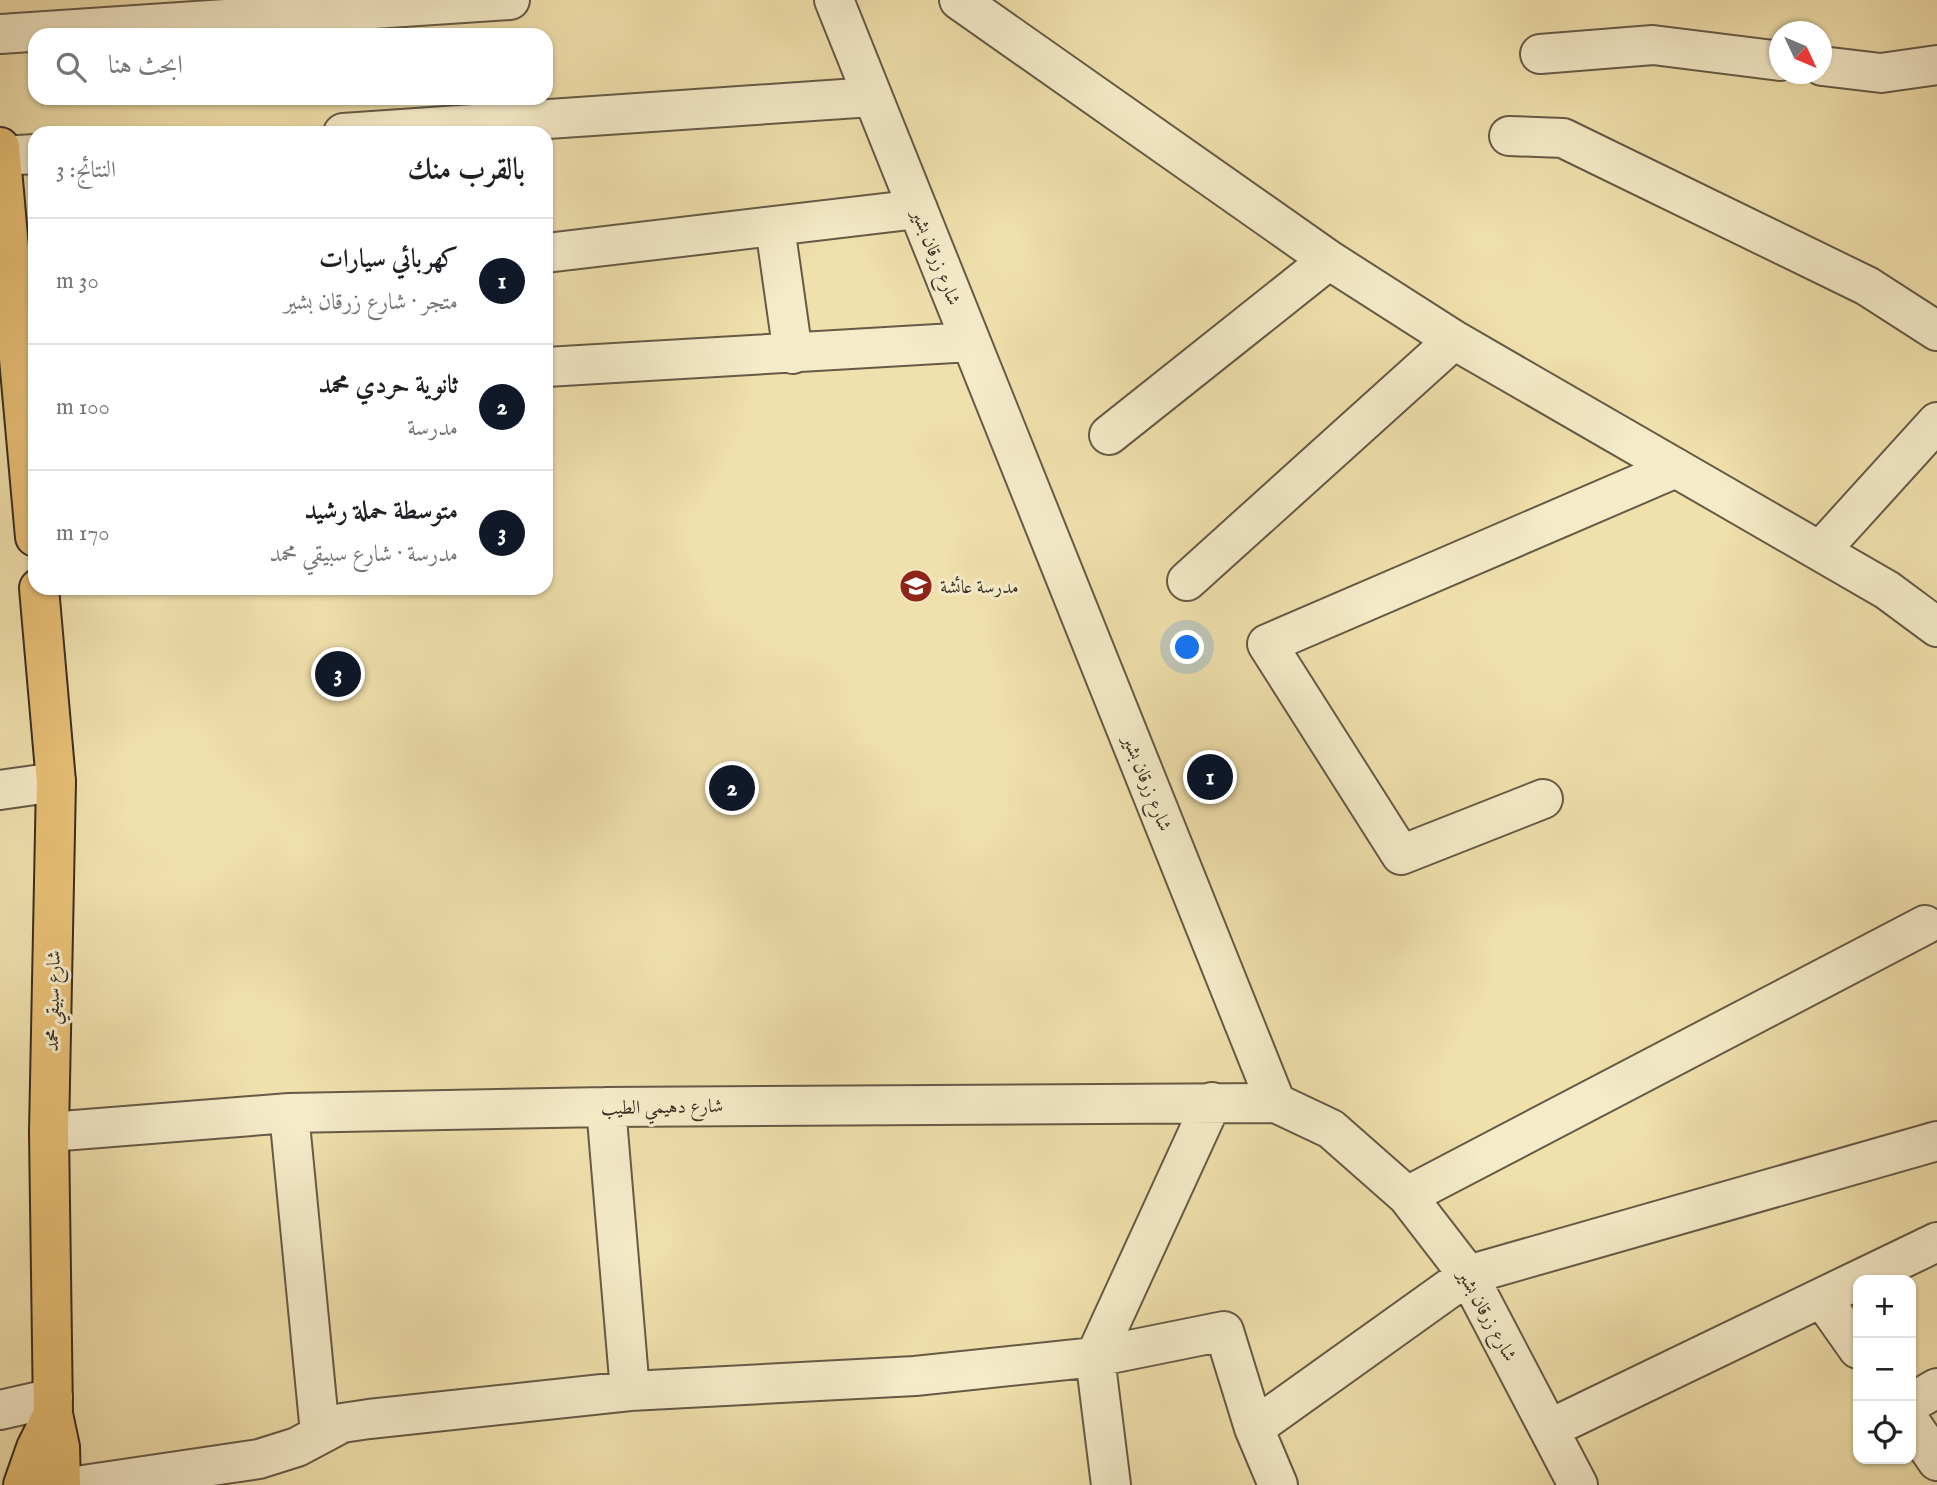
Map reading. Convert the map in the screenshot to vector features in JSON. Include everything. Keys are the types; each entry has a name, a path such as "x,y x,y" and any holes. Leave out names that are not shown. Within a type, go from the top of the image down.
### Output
{"main road":[{"path":"12,152 28,373"},
{"name":"شارع سبيقي محمد","path":"40,595 56,782 49,1132 53,1406 60,1447 61,1485"},
{"name":"شارع سبيقي محمد","path":"23,1485 53,1406"}],"street":[{"path":"80,28 415,3 510,0"},
{"name":"شارع زرقان بشير","path":"834,0 1276,1103 1331,1129 1407,1196 1468,1275 1578,1485"},
{"path":"959,0 1329,260 1454,340 1887,590 1937,627"},
{"path":"0,34 28,32"},
{"path":"1540,54 1653,45 1769,60"},
{"path":"1832,67 1881,73 1937,65"},
{"path":"446,126 872,97"},
{"path":"1509,136 1563,138 1867,286 1937,331"},
{"path":"553,252 918,209"},
{"path":"775,227 793,354"},
{"path":"1110,435 1329,260"},
{"path":"1187,581 1454,340"},
{"path":"553,367 971,342"},
{"path":"1820,551 1937,422"},
{"path":"1543,799 1401,855 1266,644 1676,468"},
{"path":"0,790 56,782"},
{"path":"1407,1196 1925,925"},
{"path":"1111,1485 1095,1357 1212,1102"},
{"name":"شارع دهيمي الطيب","path":"49,1132 289,1114 606,1107 1276,1103"},
{"path":"606,1107 629,1391"},
{"path":"289,1114 320,1433"},
{"path":"1254,1428 1468,1275 1937,1142"},
{"path":"1868,1275 1937,1242"},
{"path":"1549,1429 1853,1282"},
{"path":"1822,1298 1853,1342"},
{"path":"83,1485 259,1459 297,1447 342,1423 369,1419 629,1391 915,1376 1095,1357 1224,1331 1254,1428 1278,1485"},
{"path":"1913,1401 1937,1388"},
{"path":"0,1410 53,1406"},
{"path":"1916,1430 1937,1461"}],"place":[{"name":"مدرسة عائشة","path":"916,586"},
{"name":"متوسطة حملة رشيد","path":"338,674"},
{"name":"كهربائي سيارات","path":"1210,777"},
{"name":"ثانوية حردي محمد","path":"732,788"}]}
